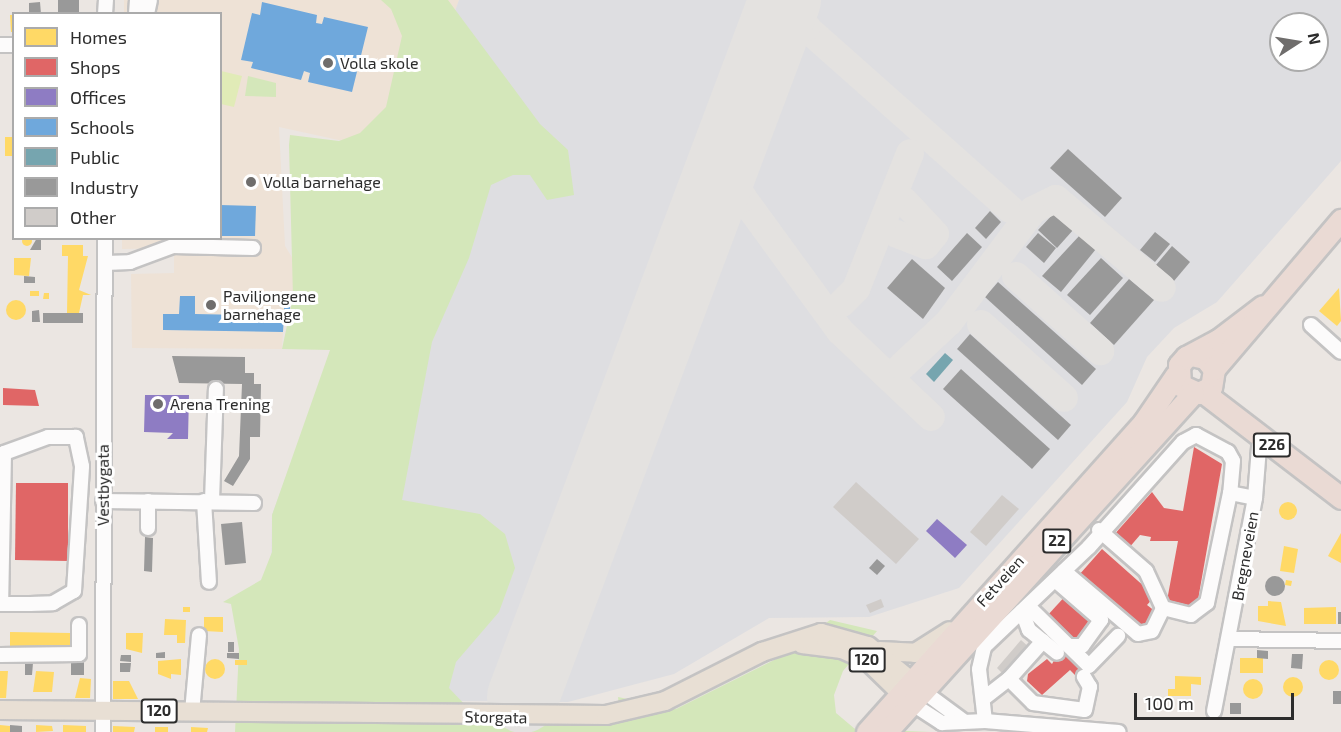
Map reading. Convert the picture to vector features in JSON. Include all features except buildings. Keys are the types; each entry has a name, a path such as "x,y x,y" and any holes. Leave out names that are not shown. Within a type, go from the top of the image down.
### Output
{"highway":[{"name":"22","path":"1198,393 1263,306 1341,220"},
{"name":"22","path":"1176,375 1191,355 1263,306"},
{"path":"1191,355 1205,358 1215,372"},
{"name":"226","path":"1215,372 1242,404 1341,484"},
{"path":"1176,375 1183,389 1198,393"},
{"name":"Fetveien","path":"886,732 964,621 1144,422 1176,375"},
{"name":"226","path":"1198,393 1260,434 1341,498"},
{"name":"Fetveien","path":"867,732 912,692 1198,393"}],"main road":[{"path":"876,651 921,651 964,621"},
{"name":"Storgata","path":"0,710 606,715 676,697 785,643 832,634 876,651 912,692"},
{"name":"120","path":"785,643 852,652 912,692"}],"street":[{"name":"Vestbygata","path":"103,732 105,240"},
{"path":"105,263 130,262 173,246 253,248"},
{"path":"1311,325 1339,346"},
{"path":"209,582 208,501 216,389"},
{"name":"Bregneveien","path":"1214,711 1230,639 1255,498 1260,434"},
{"path":"985,721 979,669 984,647 1059,575 1183,442 1196,435 1228,452 1233,461 1230,494 1207,603 1191,615 1163,608"},
{"path":"48,437 76,437 82,478 74,591 53,603 1,604 4,453 48,437"},
{"path":"1258,473 1279,450"},
{"path":"1230,494 1255,498"},
{"path":"103,501 254,503"},
{"path":"148,501 148,528"},
{"path":"1099,530 1146,571 1163,608"},
{"path":"1059,575 1137,634 1152,631 1163,608"},
{"path":"1059,575 1101,620 1082,646 1063,650"},
{"path":"1025,609 1029,630 1043,641 1089,666 1118,636"},
{"path":"1025,609 1063,650"},
{"path":"0,655 79,654 79,625"},
{"path":"192,712 200,635"},
{"path":"1230,639 1341,641"},
{"path":"983,699 1010,679 1043,641"},
{"path":"1010,679 1034,703 1085,710 1090,687 1084,678"},
{"path":"912,692 962,720 985,721 1023,728 1119,732"},
{"path":"1023,728 1034,703"}],"shaded area":[{"path":"124,0 459,0 403,154 279,127 285,246 293,259 293,297 284,314 282,349 132,348 131,274 174,273 174,248 122,249 122,240 222,240 222,12 124,12"},
{"path":"459,0 1341,0 1341,161 1217,302 1174,328 1147,357 1127,402 959,588 869,617 769,618 674,674 568,702 270,699 272,515"}],"green space":[{"path":"381,0 448,0 540,124 568,150 574,195 547,200 530,175 513,175 491,185 469,258 432,342 402,500 480,514 505,534 515,568 499,612 456,662 449,688 469,709 621,721 618,697 676,709 782,656 830,620 877,631 843,671 834,695 836,713 855,729 931,732 235,732 239,649 231,604 223,602 261,580 272,552 272,515 330,350 282,349 293,297 290,135 339,141 360,133 386,107 402,36 391,9"},
{"path":"222,71 242,76 234,107 222,104"},
{"path":"248,76 276,83 276,97 245,96"}],"taxiway":[{"path":"789,0 794,17 1010,209"},
{"path":"768,46 791,24 807,27"},
{"path":"707,207 729,190 743,198 726,167 729,147"},
{"path":"842,303 856,289 910,153"},
{"path":"743,198 840,331 931,417"},
{"path":"902,366 949,322 1033,210 1056,199 1162,288"},
{"path":"897,234 926,245 935,234 904,201"},
{"path":"1016,276 1100,351"},
{"path":"981,324 1064,398"}],"runway":[{"path":"523,697 785,0"}],"place":[{"name":"Volla skole","path":"328,63"},
{"name":"Volla barnehage","path":"251,182"},
{"name":"Paviljongene barnehage","path":"211,305"},
{"name":"Arena Trening","path":"158,404"}]}
